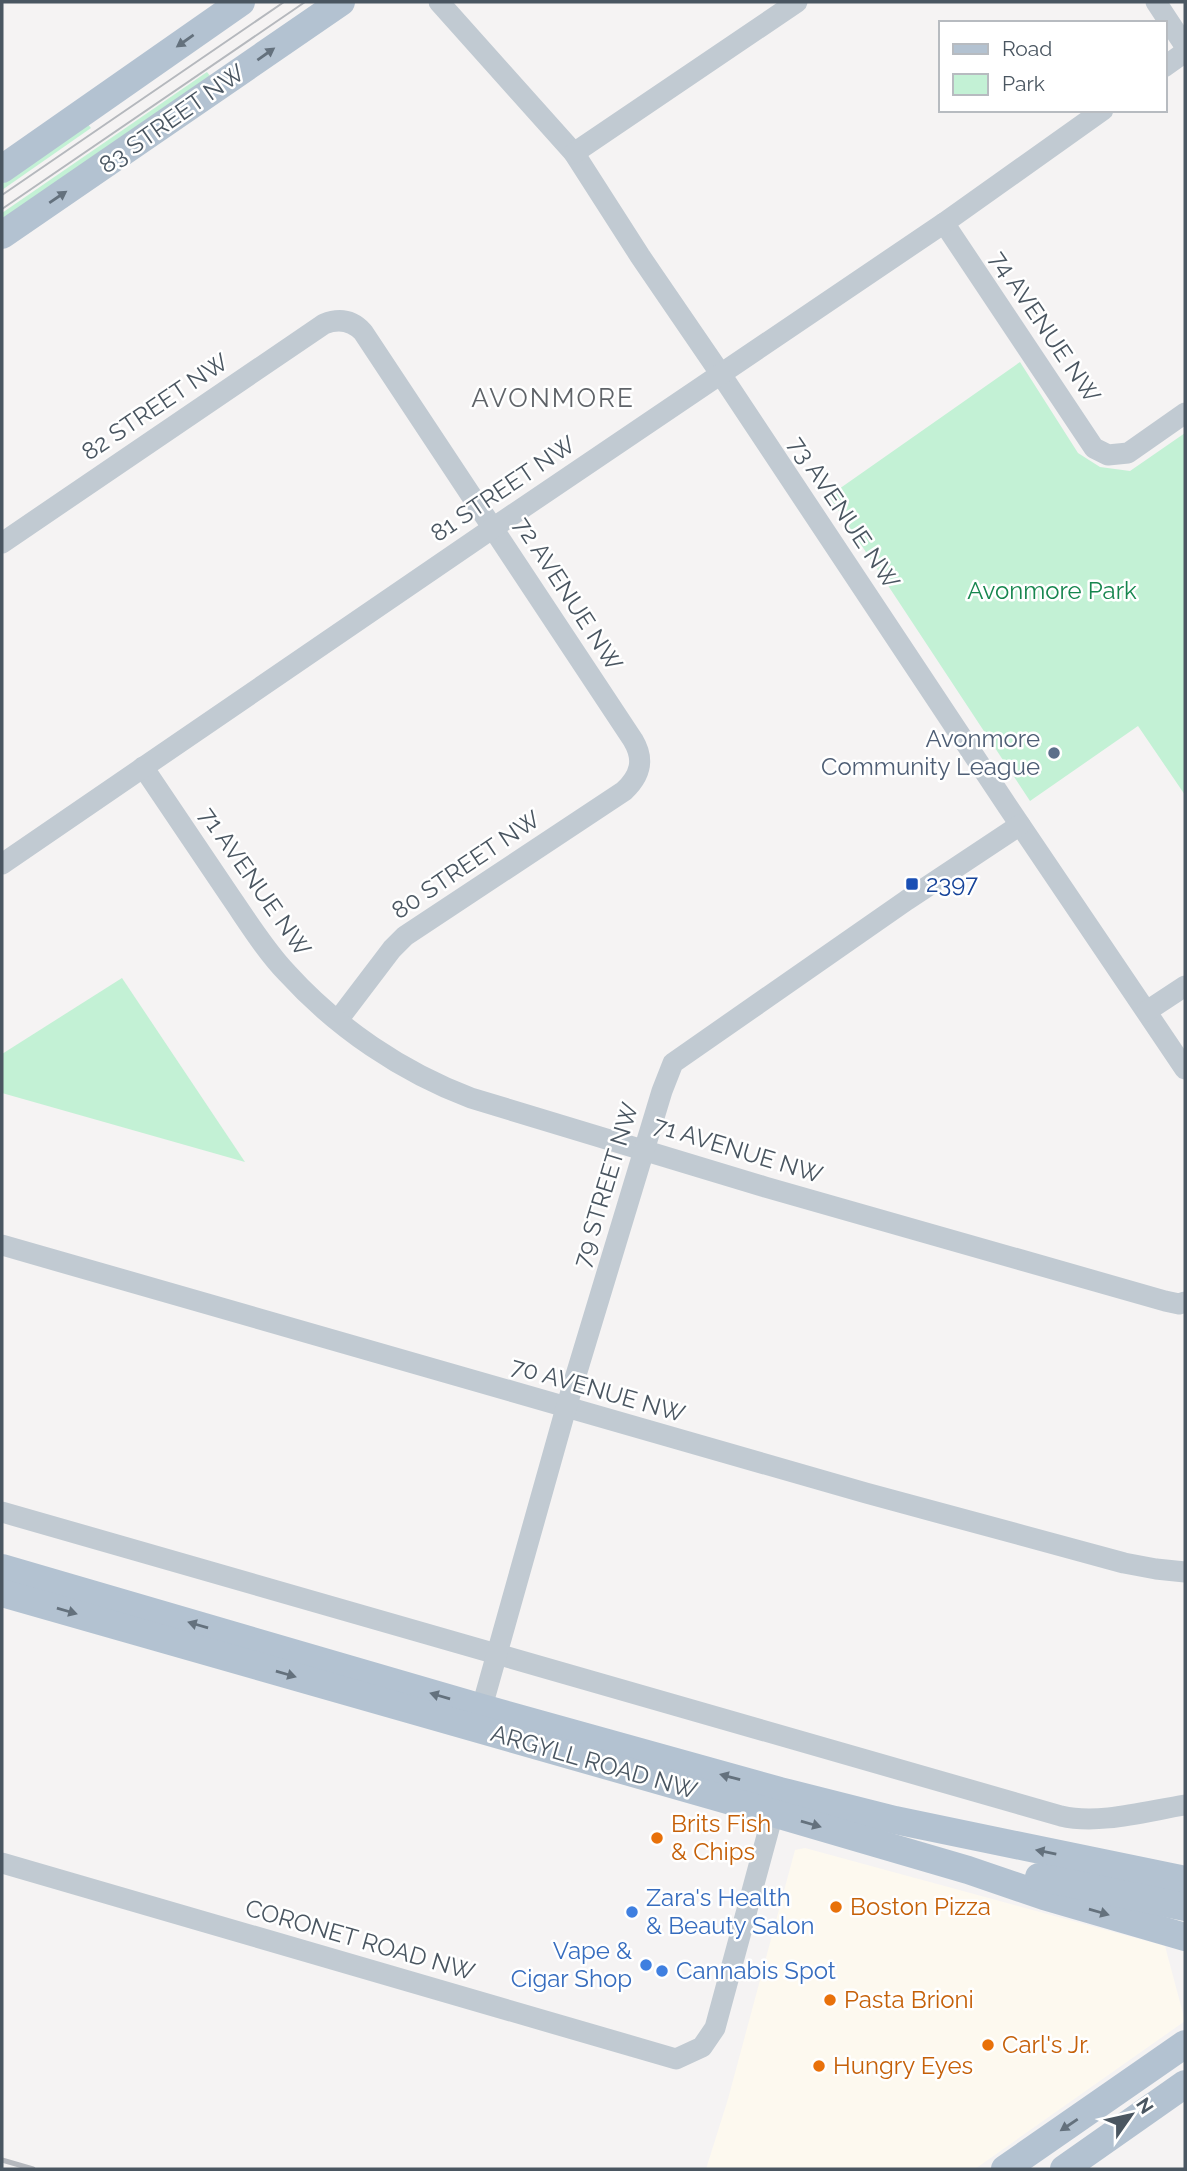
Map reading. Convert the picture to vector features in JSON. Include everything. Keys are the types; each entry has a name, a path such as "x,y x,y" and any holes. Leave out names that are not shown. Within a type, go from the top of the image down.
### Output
{"main road":[{"path":"2,169 241,2"},
{"name":"83 STREET NW","path":"2,235 341,2"},
{"name":"ARGYLL ROAD NW","path":"2,1568 479,1718"},
{"name":"ARGYLL ROAD NW","path":"2,1593 479,1718 776,1802 926,1857 1183,1938"},
{"name":"ARGYLL ROAD NW","path":"776,1802 895,1820 1185,1880"},
{"path":"926,1857 1185,1907"},
{"path":"1005,2169 1185,2044"},
{"path":"1064,2169 1185,2084"}],"street":[{"name":"73 AVENUE NW","path":"439,2 574,153 639,256 1185,1069"},
{"path":"574,153 797,2"},
{"path":"1156,2 1185,49 1166,64"},
{"name":"81 STREET NW","path":"2,864 493,527 944,223 1100,112"},
{"name":"74 AVENUE NW","path":"944,223 1094,448 1108,455 1128,453 1185,413"},
{"name":"72 AVENUE NW","path":"341,320 357,325 363,332 493,527 638,747 639,770"},
{"name":"82 STREET NW","path":"2,543 314,331 332,321 341,320"},
{"name":"71 AVENUE NW","path":"144,767 262,943 294,981 338,1020 387,1056 440,1086 471,1098 765,1187 1175,1301"},
{"name":"80 STREET NW","path":"338,1020 405,936 624,791 634,782 639,770"},
{"name":"79 STREET NW","path":"479,1718 566,1408 662,1091 673,1063 1020,825"},
{"path":"1147,1011 1185,986"},
{"name":"70 AVENUE NW","path":"2,1245 866,1493 1111,1559 1184,1572"},
{"path":"2,1512 1073,1819 1100,1818 1185,1805"},
{"name":"CORONET ROAD NW","path":"2,1864 676,2059 702,2047 715,2028 776,1802"}],"shaded area":[{"path":"805,1848 1165,1946 1185,2021 975,2169 706,2169 728,2099 795,1850"}],"green space":[{"path":"207,72 210,76 2,223 2,213"},
{"path":"87,123 91,128 2,190 2,182"},
{"name":"Avonmore Park","path":"1020,362 1078,453 1100,467 1130,471 1185,433 1185,795 1138,726 1030,801 829,496"},
{"path":"122,978 245,1162 2,1093 2,1054"}],"tram line":[{"path":"2,195 284,2"},
{"path":"2,209 305,2"}],"railway":[{"path":"2,2160 33,2169"}],"place":[{"name":"Avonmore Community League","path":"1054,753"},
{"name":"2397","path":"912,884"},
{"name":"Brits Fish & Chips","path":"657,1838"},
{"name":"Boston Pizza","path":"836,1907"},
{"name":"Zara's Health & Beauty Salon","path":"632,1912"},
{"name":"Vape & Cigar Shop","path":"646,1965"},
{"name":"Cannabis Spot","path":"662,1971"},
{"name":"Pasta Brioni","path":"830,2000"},
{"name":"Carl's Jr.","path":"988,2045"},
{"name":"Hungry Eyes","path":"819,2066"}],"district":[{"name":"AVONMORE","path":"553,398"}]}
